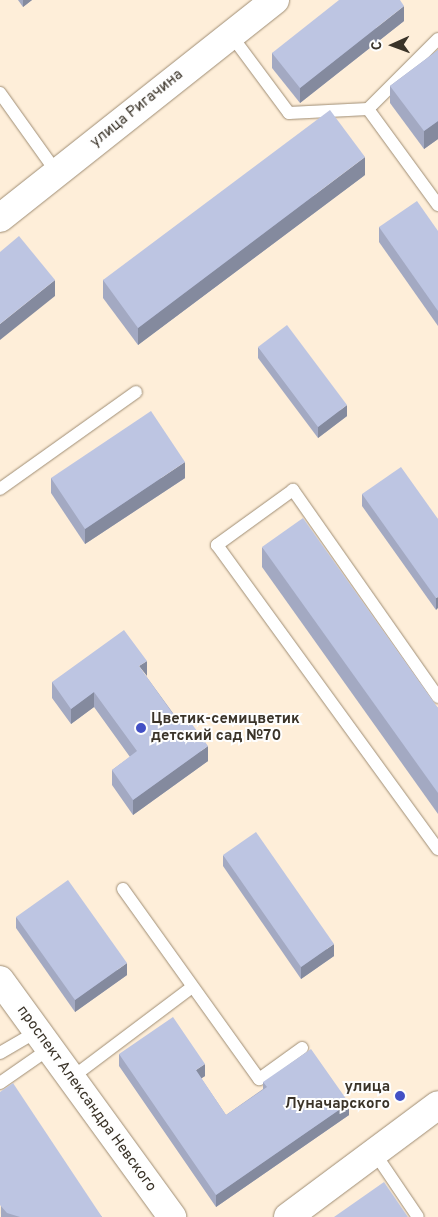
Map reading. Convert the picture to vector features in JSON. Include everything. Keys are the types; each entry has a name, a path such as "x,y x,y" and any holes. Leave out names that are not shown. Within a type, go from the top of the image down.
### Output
{"main road":[{"name":"улица Ригачина","path":"0,218 275,0"},
{"name":"проспект Александра Невского","path":"0,980 172,1217"},
{"path":"288,1217 438,1105"}],"lane":[{"path":"231,35 289,113 368,109 438,39"},
{"path":"0,93 57,173"},
{"path":"368,109 438,204"},
{"path":"0,489 136,392"},
{"path":"438,697 293,490 217,545 438,849"},
{"path":"123,890 259,1079 302,1048"},
{"path":"70,1078 192,987"},
{"path":"0,1053 43,1040"},
{"path":"0,1083 43,1040"},
{"path":"374,1152 418,1217"}],"building":[{"path":"339,0 400,0 404,6 300,88 272,53"},
{"path":"438,50 438,121 424,131 390,86"},
{"path":"330,110 365,157 138,328 103,280"},
{"path":"417,201 438,231 438,311 379,227"},
{"path":"19,236 55,280 0,324 0,252"},
{"path":"287,325 347,405 318,427 258,347"},
{"path":"151,411 185,462 85,529 51,478"},
{"path":"401,467 438,519 438,597 436,598 362,494"},
{"path":"303,518 438,708 438,793 262,547"},
{"name":"Цветик-семицветик детский сад №70","path":"124,630 147,661 139,666 178,721 186,716 208,746 133,800 112,770 137,751 94,692 71,709 52,682"},
{"path":"256,832 334,944 301,967 223,855"},
{"path":"68,880 127,963 75,1000 16,917"},
{"path":"173,1017 205,1064 196,1070 226,1115 267,1087 263,1082 311,1049 349,1103 216,1195 119,1054"},
{"path":"13,1083 102,1217 20,1217 7,1213 0,1205 0,1092"},
{"path":"384,1182 408,1217 334,1217"}],"place":[{"name":"Цветик-семицветик детский сад №70","path":"141,728"},
{"name":"улица Луначарского","path":"400,1096"}]}
